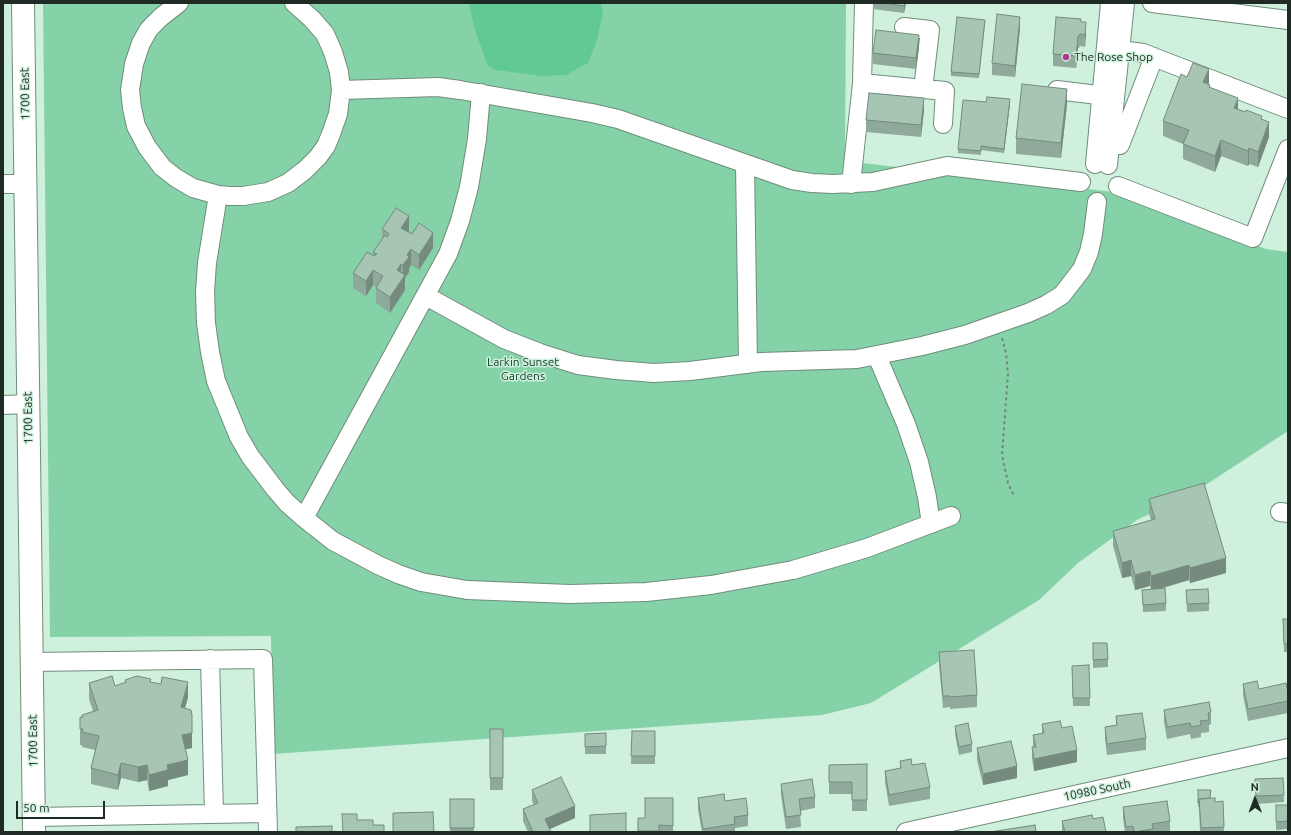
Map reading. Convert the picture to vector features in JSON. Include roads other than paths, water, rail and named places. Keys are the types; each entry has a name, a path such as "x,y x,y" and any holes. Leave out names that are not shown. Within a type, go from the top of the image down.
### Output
{"main road":[{"name":"1700 East","path":"23,3 34,824"}],"street":[{"path":"178,3 149,29 141,43 134,64 130,90 136,126 147,148 162,167 176,178 193,188 218,195 243,196 268,192 288,183 305,170 318,157 326,146 338,114 341,90 339,72 333,52 325,34 312,19 294,3"},
{"path":"851,184 862,83 864,3"},
{"path":"1110,3 1113,49"},
{"path":"1109,142 1108,96 1113,49 1125,3"},
{"path":"1152,3 1170,4 1288,20"},
{"path":"904,26 930,30 924,89"},
{"path":"1113,49 1143,53 1288,109"},
{"path":"1102,165 1109,142 1154,57"},
{"path":"862,83 945,91 943,124"},
{"path":"341,90 438,87 481,93 586,112 618,119 792,180 812,183 851,184 873,182 947,166 1080,182"},
{"path":"1057,90 1108,96"},
{"path":"304,518 448,254 460,221 474,163 481,93"},
{"path":"1118,186 1253,238 1288,149"},
{"path":"745,164 748,364"},
{"path":"1102,165 1113,169 1119,180 1116,192 1112,197 1102,202 1097,202 1088,198 1084,194 1080,182 1085,170 1090,166 1102,165"},
{"path":"3,184 26,184"},
{"path":"218,195 207,263 205,292 206,322 216,381 239,437 250,456 275,489 287,503 304,518 339,545 398,574 421,582 467,590 570,594 660,591 710,585 793,570 867,548 951,516"},
{"path":"426,296 504,339 540,353 578,365 654,373 697,370 761,362 857,359 877,356 965,335 1046,305 1062,295 1073,283 1082,269 1089,252 1097,202"},
{"path":"877,356 906,424 919,462 927,496 931,524"},
{"path":"3,405 28,404"},
{"path":"210,659 214,814"},
{"path":"31,662 263,659 268,832"},
{"name":"10980 South","path":"906,832 1288,748"},
{"path":"34,824 214,814 267,813"}],"place":[{"name":"The Rose Shop","path":"1066,57"}],"park label":[{"name":"Larkin Sunset Gardens","path":"523,369"}]}
